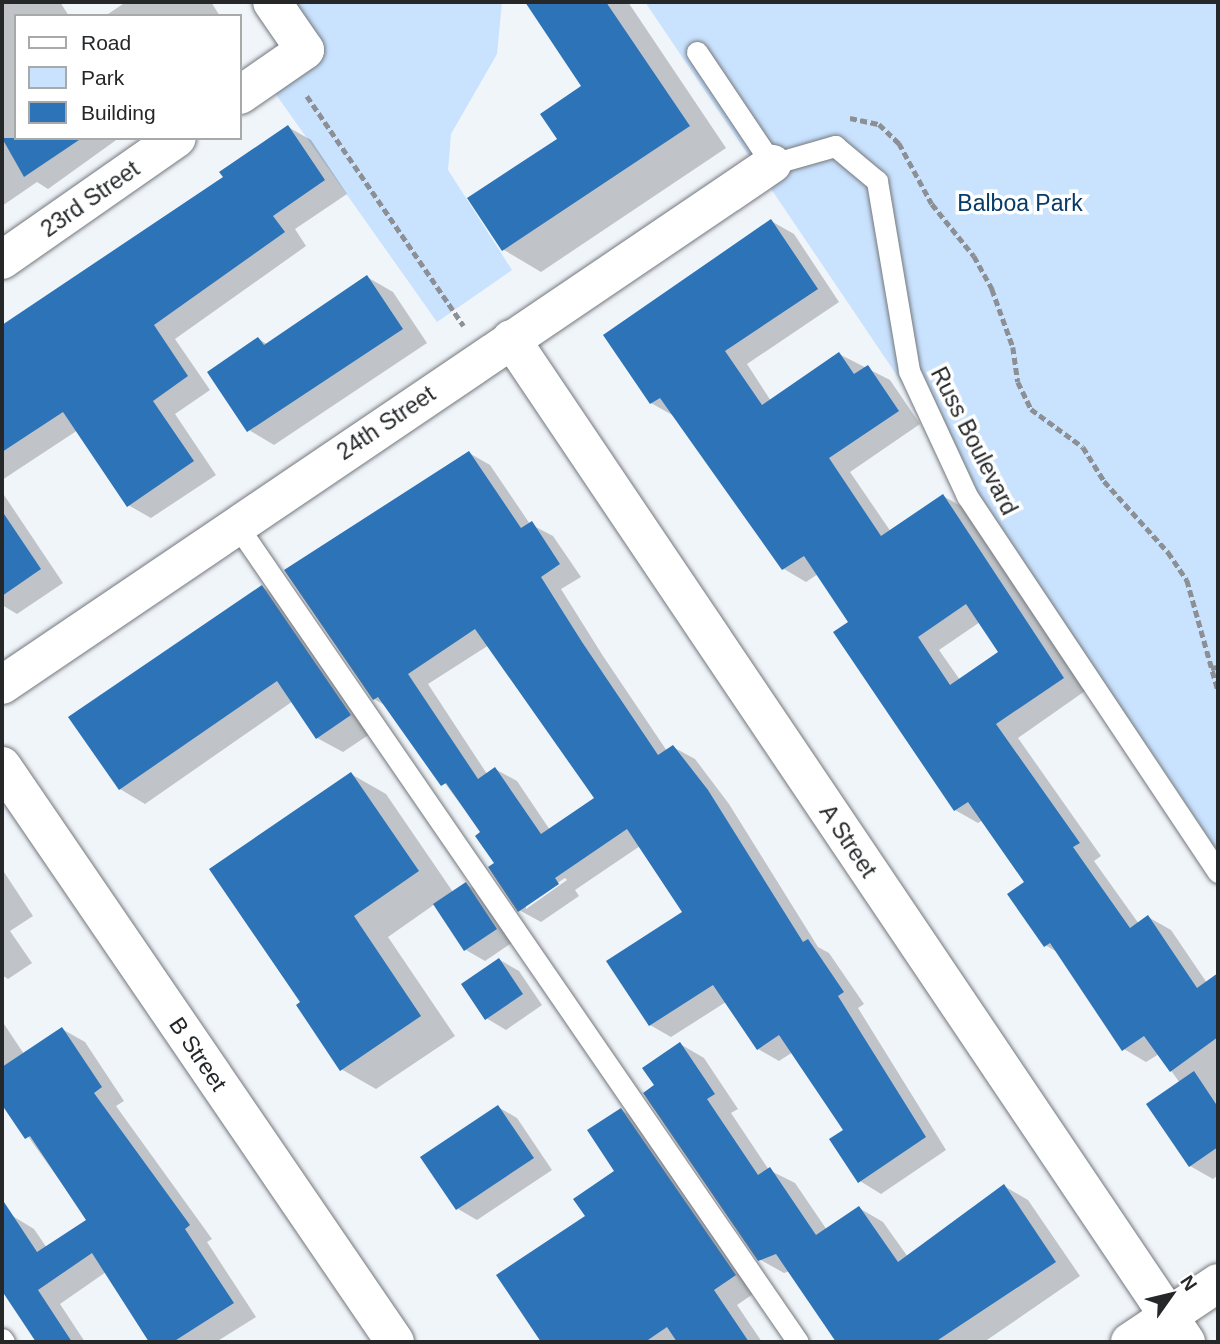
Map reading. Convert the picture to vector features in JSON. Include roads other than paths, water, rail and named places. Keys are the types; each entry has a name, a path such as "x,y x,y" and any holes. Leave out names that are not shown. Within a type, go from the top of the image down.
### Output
{"street":[{"path":"242,94 295,57 272,2"},
{"name":"23rd Street","path":"2,260 174,140"},
{"name":"24th Street","path":"2,685 236,524 772,164"},
{"name":"A Street","path":"498,348 1177,1329"},
{"name":"B Street","path":"2,766 395,1342"},
{"path":"1130,1342 1177,1329 1218,1283"}],"lane":[{"path":"697,52 772,164"},
{"name":"Russ Boulevard","path":"772,164 835,146 877,181 909,371 967,496 1218,872"},
{"path":"236,524 797,1342"}],"park label":[{"name":"Balboa Park","path":"1020,203"}]}
